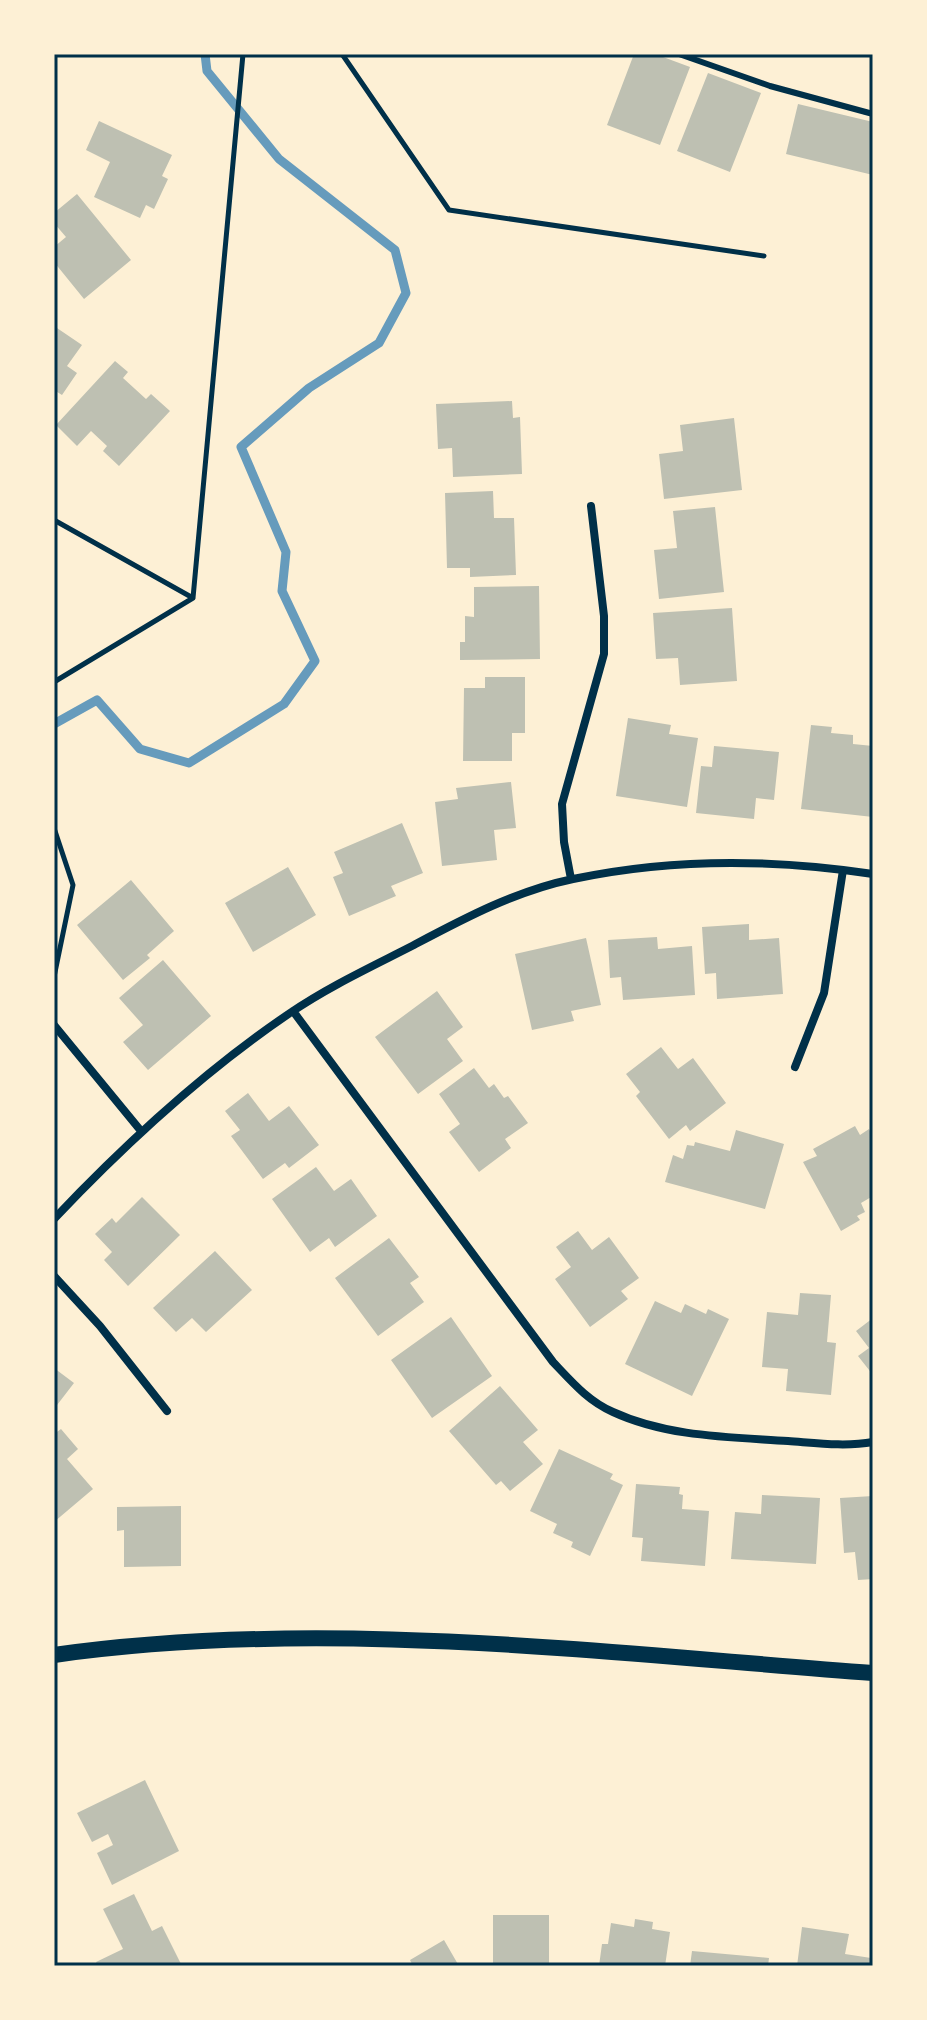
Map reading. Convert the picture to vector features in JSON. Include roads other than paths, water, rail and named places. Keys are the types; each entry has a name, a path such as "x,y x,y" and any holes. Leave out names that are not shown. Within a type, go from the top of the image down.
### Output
{"main road":[{"path":"54,1655 122,1646 231,1639 355,1638 873,1673"}],"street":[{"path":"571,879 564,842 562,804 604,654 604,616 591,506"},
{"path":"54,1219 141,1131 224,1060 293,1011 496,903 571,879 641,868 704,863 784,864 873,874"},
{"path":"795,1067 824,993 843,870"},
{"path":"293,1011 553,1362 584,1396 613,1412 645,1424 708,1436 841,1445 873,1442"},
{"path":"54,1025 141,1131"},
{"path":"54,1276 100,1326 167,1411"}],"lane":[{"path":"679,54 770,86 873,114"}],"waterway":[{"path":"54,724 97,700 140,749 189,763 284,704 315,661 282,591 286,552 241,447 309,388 379,343 406,293 395,250 279,159 207,71 205,54"}]}
